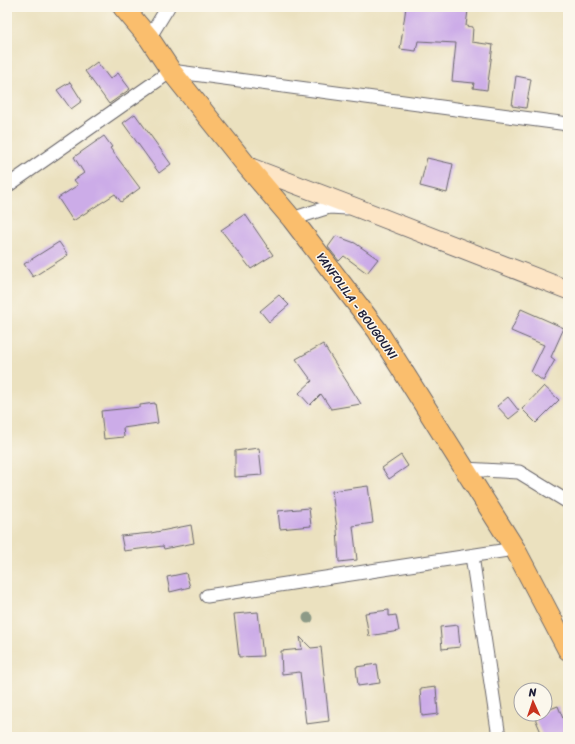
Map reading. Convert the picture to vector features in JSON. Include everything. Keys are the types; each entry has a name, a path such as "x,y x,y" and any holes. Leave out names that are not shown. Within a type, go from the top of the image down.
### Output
{"main road":[{"name":"YANFOLILA - BOUGOUNI","path":"123,7 149,38 171,71 247,166 292,219 377,330 515,549 568,650"}],"street":[{"path":"149,38 168,7"},
{"path":"7,186 171,71 568,124"},
{"path":"247,166 360,208 568,290"},
{"path":"292,219 329,207 360,208"},
{"path":"464,469 518,472 568,502"},
{"path":"207,596 515,549"},
{"path":"472,556 499,737"}],"building":[{"path":"406,7 450,7 468,10 466,26 473,27 472,42 493,45 487,90 473,88 474,83 452,81 456,43 418,41 416,51 400,49"},
{"path":"97,62 110,79 118,73 130,89 109,104 85,71"},
{"path":"516,76 531,79 526,108 512,106"},
{"path":"70,82 82,101 71,109 57,90"},
{"path":"135,114 171,164 159,173 123,123"},
{"path":"104,136 112,147 110,148 140,188 121,202 115,194 73,221 58,198 78,185 74,180 84,173 74,157"},
{"path":"427,158 453,164 447,193 420,186"},
{"path":"245,214 273,255 251,269 221,230"},
{"path":"336,236 355,243 378,259 367,273 344,256 339,261 328,247"},
{"path":"59,242 68,255 33,277 24,264"},
{"path":"279,295 289,305 269,322 260,311"},
{"path":"521,309 564,328 551,357 555,360 543,381 531,372 544,345 511,331"},
{"path":"323,344 361,404 331,409 321,394 310,405 299,393 312,381 296,359"},
{"path":"544,386 559,400 536,423 522,409"},
{"path":"508,397 519,411 509,419 497,406"},
{"path":"155,403 158,423 123,428 124,437 104,439 101,411 140,407 140,405"},
{"path":"259,448 262,475 235,477 235,451"},
{"path":"401,455 408,466 389,479 382,468"},
{"path":"368,486 373,523 353,526 357,560 339,562 337,529 332,491"},
{"path":"309,508 311,526 280,529 278,511"},
{"path":"191,525 194,543 164,549 163,546 124,551 121,536 151,533"},
{"path":"186,573 190,587 170,592 167,577"},
{"path":"389,610 389,616 396,615 399,631 369,636 365,613"},
{"path":"258,612 263,656 239,657 234,614"},
{"path":"458,625 460,647 442,649 440,627"},
{"path":"300,637 311,648 321,647 329,721 306,724 300,672 282,674 281,651 302,649"},
{"path":"377,664 380,683 358,686 356,667"},
{"path":"436,687 438,714 422,716 420,689"},
{"path":"558,706 568,731 568,737 543,737 537,722 553,722 553,708"}]}
